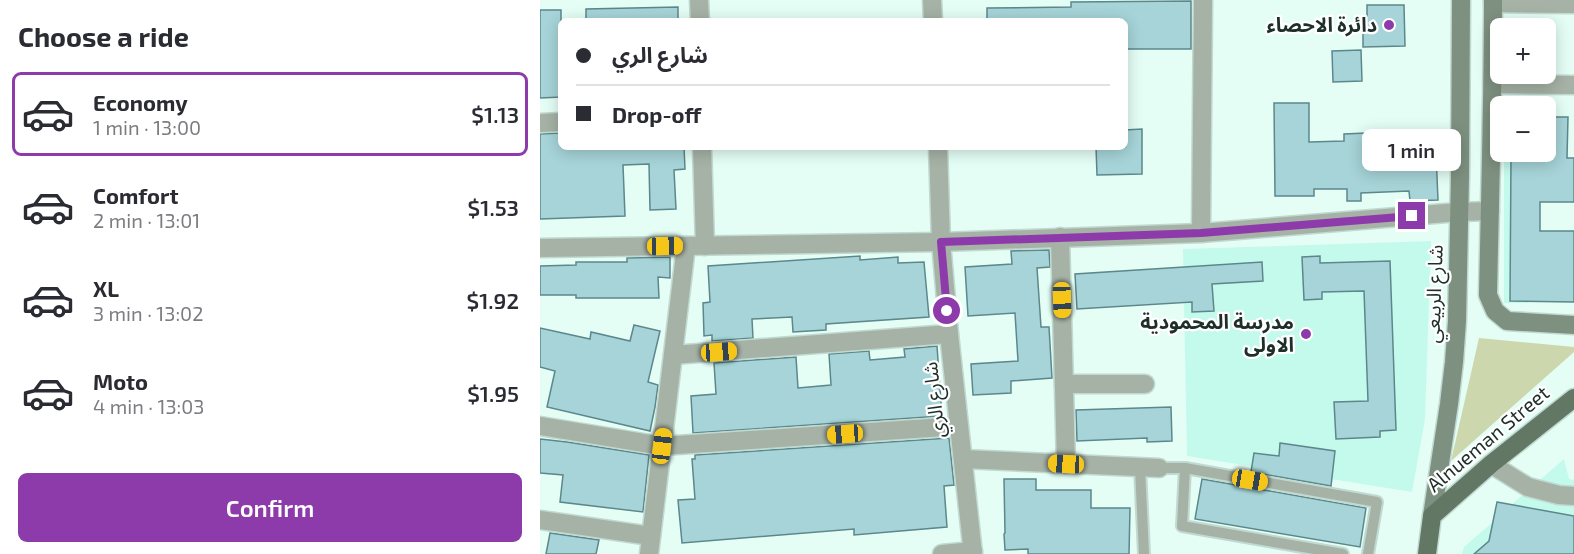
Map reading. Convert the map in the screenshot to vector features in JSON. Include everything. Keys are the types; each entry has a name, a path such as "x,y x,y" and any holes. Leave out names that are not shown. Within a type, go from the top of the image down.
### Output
{"main road":[{"name":"Alnueman Street","path":"1432,516 1491,464 1574,398"},
{"path":"1426,554 1432,516"}],"street":[{"path":"699,0 700,18"},
{"path":"932,0 933,18"},
{"path":"1201,233 1203,0"},
{"name":"شارع الربيعي","path":"1432,516 1454,362 1459,212 1461,0"},
{"path":"1493,18 1493,1 1574,4"},
{"path":"1574,85 1493,84 1488,295 1495,311 1502,319 1513,322 1574,325"},
{"path":"540,123 558,122"},
{"path":"540,520 650,545 673,355 695,246 702,150"},
{"name":"شارع الري","path":"938,150 941,242 973,553"},
{"path":"540,248 941,242 1201,233 1490,211"},
{"path":"1060,237 1066,464"},
{"path":"673,355 949,334"},
{"path":"1064,384 1145,384"},
{"path":"540,426 662,446 959,426"},
{"path":"963,459 1159,468"},
{"path":"1491,464 1528,487 1574,496"},
{"path":"942,554 973,553"}],"lane":[{"path":"1140,468 1144,554"},
{"path":"1159,468 1185,468 1377,502 1368,554"},
{"path":"1185,468 1182,526 1343,554"}],"shaded area":[{"path":"1504,162 1527,162 1528,303 1504,303"},
{"name":"مدرسة المحمودية الاولى","path":"1431,241 1425,419 1412,492 1187,456 1183,249"},
{"path":"1479,338 1574,347 1574,352 1451,461"},
{"path":"1564,459 1569,479 1574,480 1574,532 1496,518"},
{"path":"1493,522 1504,554 1462,554 1464,547"}],"building":[{"path":"1191,1 1191,49 1128,49 1128,18 987,18 987,8 1071,7 1071,2"},
{"name":"دائرة الاحصاء","path":"1367,5 1404,5 1405,46 1363,47 1363,16 1367,16"},
{"path":"678,7 678,18 586,18 586,9"},
{"path":"540,10 561,10 561,18 558,18 558,97 540,98"},
{"path":"1361,50 1362,81 1333,82 1332,51"},
{"path":"1274,103 1309,103 1309,142 1344,141 1344,134 1390,132 1391,145 1417,144 1416,131 1435,130 1438,200 1410,201 1409,191 1361,193 1361,201 1347,201 1347,189 1314,189 1314,196 1275,196"},
{"path":"1556,117 1568,117 1567,158 1574,158 1574,202 1540,202 1540,231 1574,231 1574,302 1510,301 1511,162 1556,162"},
{"path":"1142,129 1142,174 1097,175 1096,150 1128,150 1128,130"},
{"path":"558,133 558,150 684,150 685,169 674,170 676,209 650,210 649,164 623,165 625,216 540,219 540,134"},
{"path":"1049,250 1050,267 1037,268 1041,327 1049,327 1052,378 1011,381 1011,393 973,395 971,364 1018,361 1015,313 968,316 965,267 1012,264 1011,251"},
{"path":"860,256 860,260 898,257 898,263 924,262 929,317 826,324 826,330 793,332 792,317 752,319 753,338 712,341 712,335 704,336 703,303 710,302 708,266"},
{"path":"1320,256 1320,263 1390,261 1396,430 1380,431 1380,437 1336,439 1334,402 1368,401 1364,291 1322,292 1322,299 1304,300 1302,257"},
{"path":"670,257 670,278 658,277 659,298 576,298 576,295 540,295 540,266 576,265 576,262 627,262 627,258"},
{"path":"1262,262 1263,281 1212,284 1214,311 1192,312 1192,302 1077,309 1075,274"},
{"path":"634,325 660,331 648,382 658,385 650,431 547,407 555,371 540,367 540,328 590,339 591,332 630,341"},
{"path":"937,346 942,416 693,433 691,396 716,394 714,363 796,357 798,388 831,385 829,354 869,351 870,360 905,357 904,349"},
{"path":"1171,407 1172,441 1147,442 1147,438 1077,441 1076,410"},
{"path":"949,438 954,485 944,486 947,527 854,535 854,529 682,543 678,500 695,499 692,459 695,459 695,455"},
{"path":"540,439 649,455 643,512 560,502 563,475 540,473"},
{"path":"1280,443 1335,451 1331,486 1251,472 1254,453 1279,456"},
{"path":"1004,479 1036,479 1036,490 1091,490 1091,508 1130,508 1129,554 1028,554 1028,549 1005,550"},
{"path":"1202,479 1366,508 1360,547 1195,519"},
{"path":"1497,502 1574,516 1574,554 1474,554 1489,541"},
{"path":"550,533 599,540 596,554 546,554"}],"place":[{"name":"دائرة الاحصاء","path":"1389,25"},
{"name":"مدرسة المحمودية الاولى","path":"1306,334"}],"route":[{"path":"947,311 941,242 1201,233 1412,216"}]}
